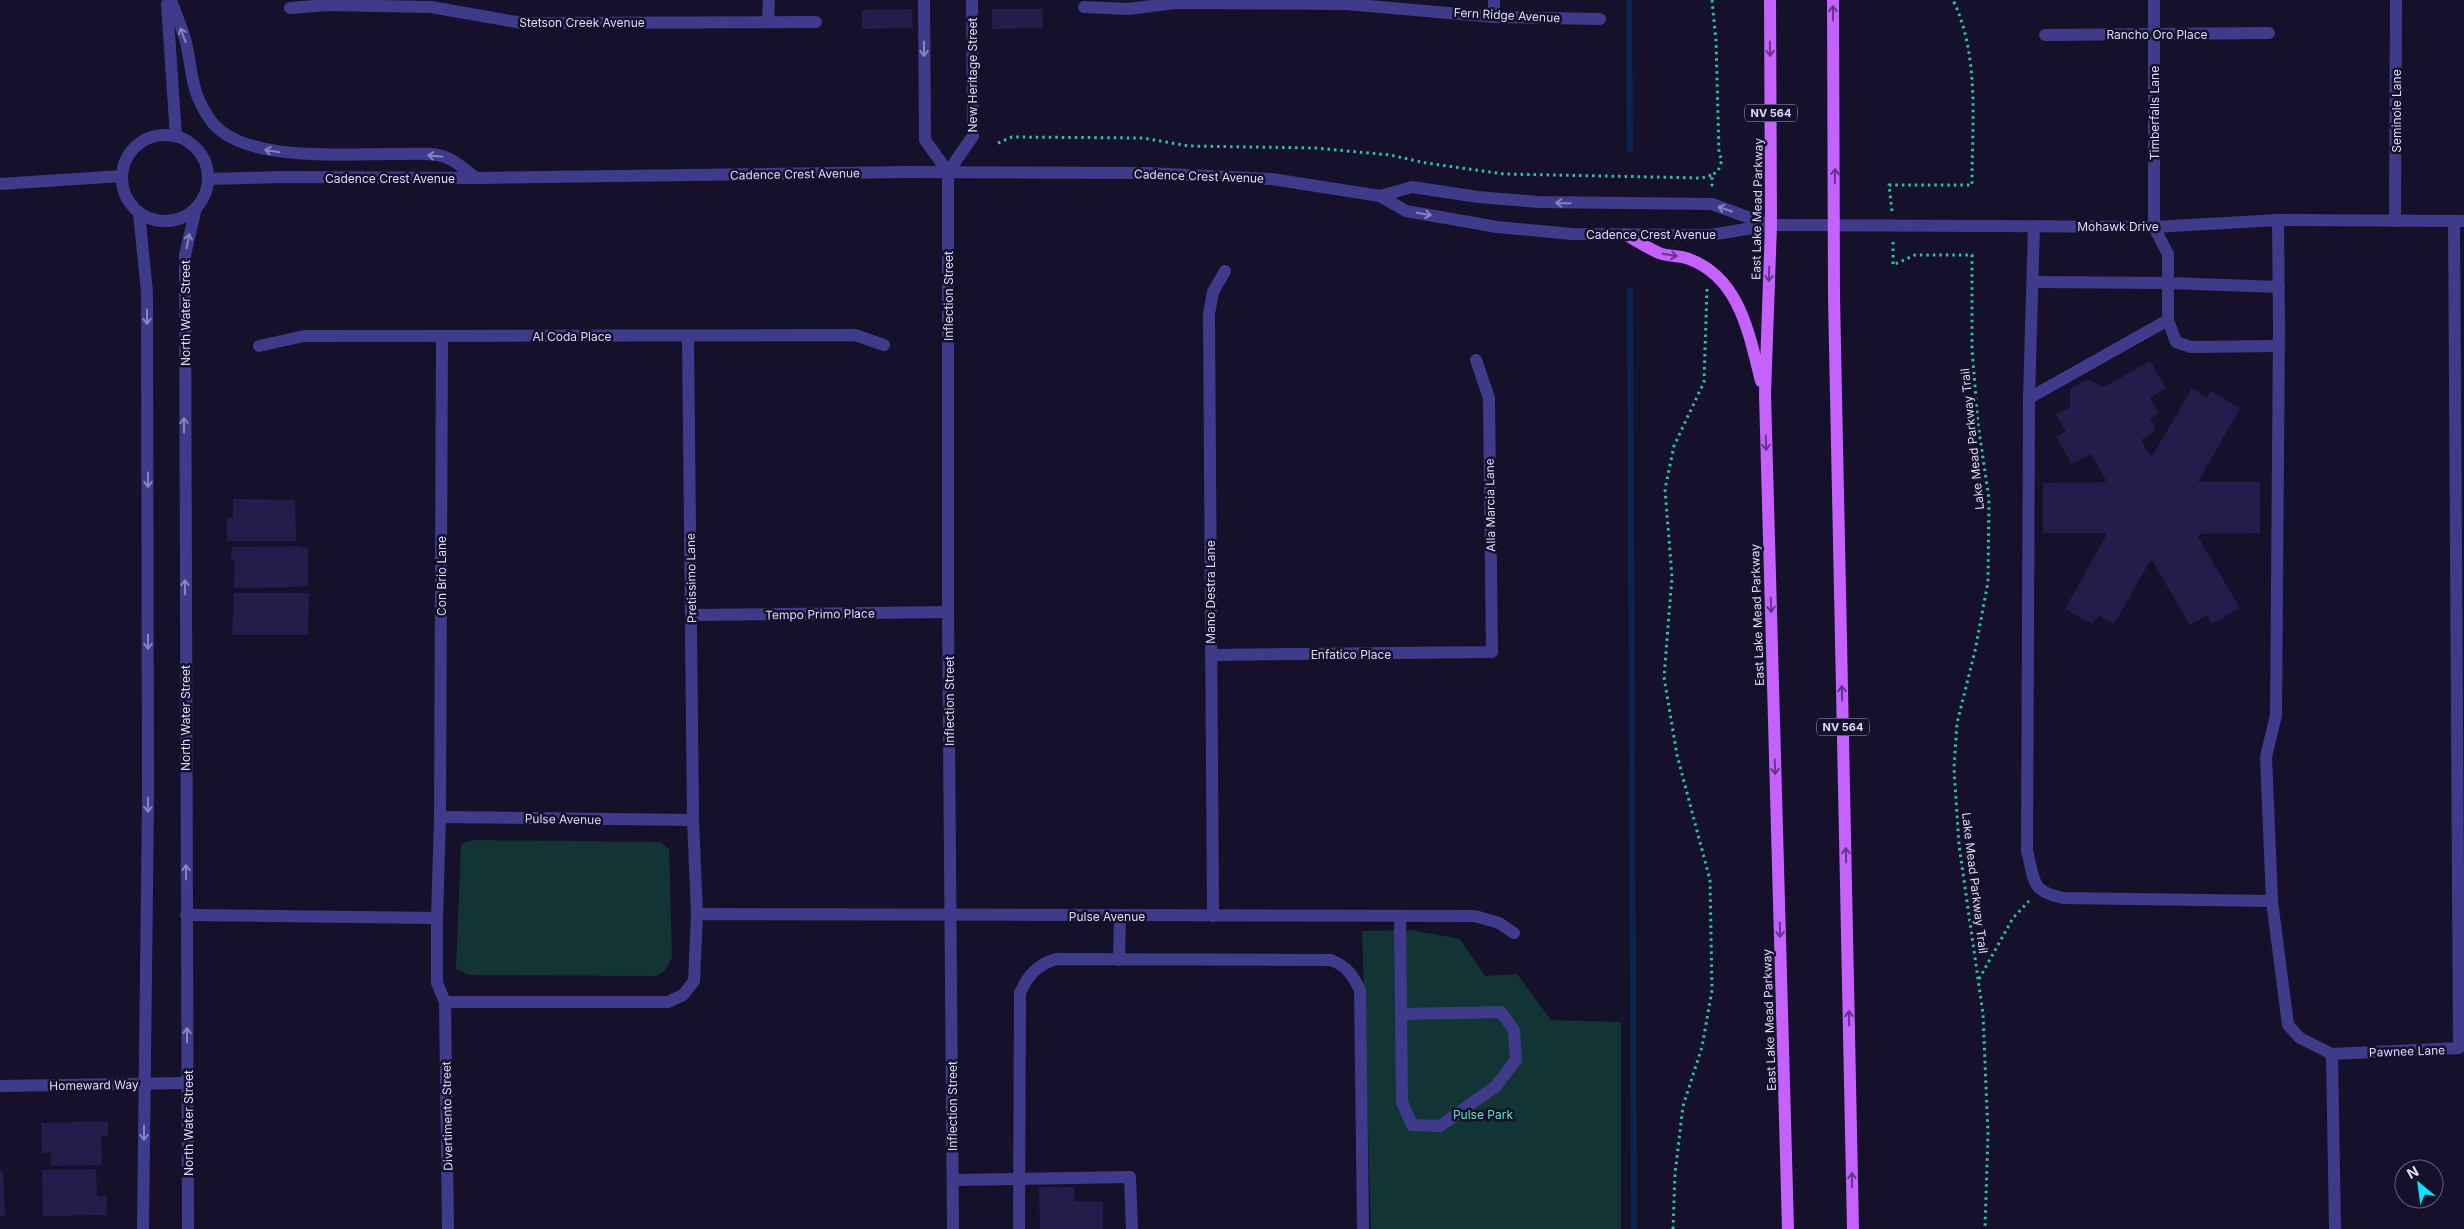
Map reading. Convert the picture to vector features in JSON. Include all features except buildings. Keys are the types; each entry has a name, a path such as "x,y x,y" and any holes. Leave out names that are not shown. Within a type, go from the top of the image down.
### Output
{"main road":[{"name":"East Lake Mead Parkway","path":"1770,0 1771,225 1765,394 1788,1229"},
{"name":"NV 564","path":"1833,0 1834,224 1853,1229"},
{"path":"1626,235 1660,254 1687,258 1708,268 1724,281 1740,310 1765,394"}],"street":[{"path":"169,0 176,136"},
{"path":"169,0 188,47 190,75 197,99 210,121 227,137 251,147 283,153 422,154 446,157 476,178"},
{"path":"768,20 769,0"},
{"path":"924,0 925,140 948,172"},
{"name":"New Heritage Street","path":"948,172 973,136 972,0"},
{"path":"1494,0 1494,17"},
{"name":"Timberfalls Lane","path":"2154,0 2154,227"},
{"name":"Seminole Lane","path":"2395,221 2396,0"},
{"name":"Stetson Creek Avenue","path":"290,8 327,2 431,7 522,23 768,20 816,22"},
{"name":"Fern Ridge Avenue","path":"1084,7 1128,8 1152,2 1346,4 1494,17 1600,19"},
{"name":"Rancho Oro Place","path":"2045,35 2270,33"},
{"path":"161,135 176,136 189,142 200,152 206,165 208,179 205,194 196,208 175,220 162,221 150,218 139,212 129,202 123,188 122,176 126,159 146,139 161,135"},
{"name":"Cadence Crest Avenue","path":"208,179 283,177 476,178 948,172 1209,175 1272,179 1380,196 1406,212 1497,227 1572,234 1710,235 1771,225"},
{"name":"Inflection Street","path":"948,172 948,612 953,1229"},
{"path":"0,184 122,176"},
{"name":"Cadence Crest Avenue","path":"1380,196 1412,187 1478,197 1538,202 1712,204 1771,225"},
{"name":"North Water Street","path":"188,1229 185,256 196,208"},
{"path":"139,212 147,292 148,801 143,1229"},
{"path":"2278,220 2279,346 2276,715 2266,757 2272,901 2288,1025 2300,1038 2332,1054 2335,1229"},
{"name":"Mohawk Drive","path":"1771,225 2154,227 2278,220 2459,221"},
{"name":"Pawnee Lane","path":"2332,1054 2459,1048 2461,805 2459,221"},
{"path":"2034,226 2034,282 2029,398 2026,851 2037,886 2044,894 2063,898 2272,901"},
{"path":"2154,227 2168,254 2168,320 2176,342 2191,347 2279,346"},
{"name":"Mano Destra Lane","path":"1213,916 1209,314 1213,292 1225,271"},
{"path":"2034,282 2169,283 2279,287"},
{"path":"2029,398 2168,320"},
{"name":"Al Coda Place","path":"259,346 304,336 855,335 884,345"},
{"name":"Con Brio Lane","path":"440,817 442,336"},
{"name":"Pretissimo Lane","path":"688,336 693,820"},
{"name":"Alla Marcia Lane","path":"1476,360 1489,398 1492,652"},
{"name":"Tempo Primo Place","path":"691,615 948,612"},
{"name":"Enfatico Place","path":"1211,655 1492,652"},
{"path":"440,817 437,983 445,1002 668,1002 683,995 694,981 697,914 693,820"},
{"name":"Pulse Avenue","path":"440,817 693,820"},
{"name":"Pulse Avenue","path":"697,914 1475,916 1499,923 1514,933"},
{"path":"186,915 437,918"},
{"path":"1119,960 1120,916"},
{"path":"1400,916 1401,1014 1402,1102 1412,1125 1440,1126 1496,1086 1516,1060 1514,1030 1500,1012 1401,1014"},
{"path":"1019,1229 1020,993 1025,981 1039,966 1056,959 1332,960 1342,965 1353,976 1360,990 1363,1229"},
{"name":"Divertimento Street","path":"445,1002 448,1229"},
{"name":"Homeward Way","path":"0,1086 187,1084"},
{"path":"953,1180 1130,1177 1132,1229"}],"path":[{"path":"998,143 1012,137 1143,138 1189,146 1316,148 1390,155 1426,163 1504,174 1702,178 1718,171 1722,160 1719,153 1716,41 1712,0"},
{"name":"Lake Mead Parkway Trail","path":"1953,0 1965,29 1970,57 1972,185 1889,185 1893,225 1893,265 1915,255 1972,255 1972,349 1978,424 1989,499 1988,582 1975,651 1958,723 1954,768 1959,845 1983,1014 1988,1134 1985,1229"},
{"path":"1712,175 1712,204"},
{"path":"1674,1229 1675,1174 1683,1106 1702,1047 1712,990 1710,880 1677,754 1664,677 1672,577 1665,489 1674,446 1704,382 1708,268"},
{"path":"1978,980 2013,918 2040,889"}],"green space":[{"path":"473,840 660,842 669,849 672,957 665,971 656,976 470,975 456,969 461,844"},
{"name":"Pulse Park","path":"1411,930 1460,939 1485,976 1517,974 1551,1020 1621,1022 1621,1229 1371,1229 1362,931"}],"waterway":[{"path":"1629,0 1630,149"},
{"path":"1630,291 1634,1229"}]}
